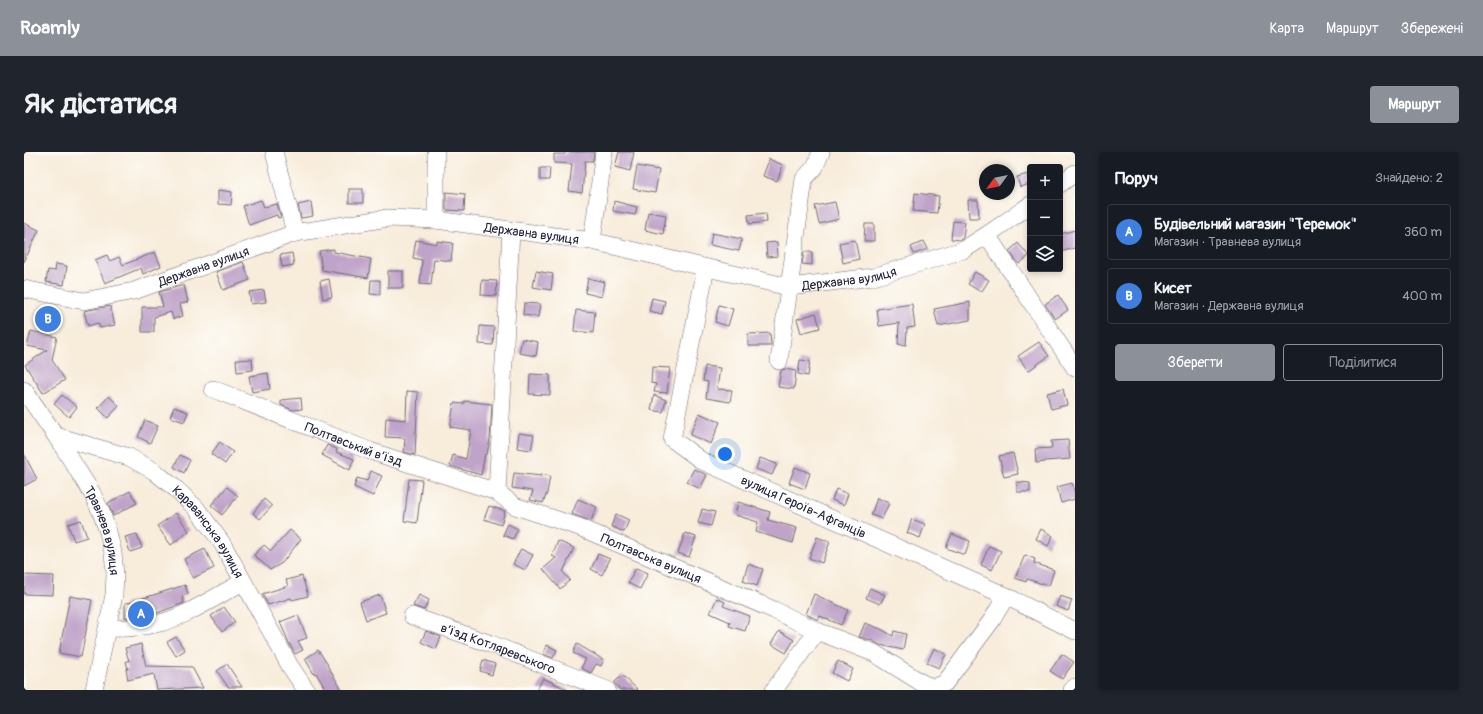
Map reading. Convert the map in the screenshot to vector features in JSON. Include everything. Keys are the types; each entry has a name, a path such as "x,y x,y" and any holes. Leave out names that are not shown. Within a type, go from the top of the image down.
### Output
{"street":[{"path":"274,152 295,233"},
{"path":"436,152 436,220"},
{"path":"592,241 604,152"},
{"path":"779,360 804,179 815,167 821,152"},
{"path":"1063,182 1075,173"},
{"name":"Державна вулиця","path":"24,289 84,301 134,291 295,233 388,218 436,220 592,241 789,287 873,277 963,250 1027,207"},
{"path":"497,492 511,231"},
{"path":"987,235 1075,368"},
{"name":"вулиця Героїв-Афганців","path":"706,268 672,439 702,461 1006,596 1075,631"},
{"name":"Полтавський в’їзд","path":"213,389 370,451 497,492"},
{"name":"Травнева вулиця","path":"24,390 56,436 92,493 101,512 113,553 115,574 114,595 94,690"},
{"name":"Караванська вулиця","path":"56,436 129,457 154,471 196,508 222,543 290,666 306,690"},
{"name":"Полтавська вулиця","path":"497,492 515,506 579,526 774,610 817,631 874,653 922,683 933,688 945,683 992,620 1006,596"},
{"path":"108,628 134,627 161,622 193,609 243,582"},
{"name":"в’їзд Котляревського","path":"412,616 491,644 607,690"},
{"path":"774,690 817,631"},
{"path":"1072,690 1075,687"}],"building":[{"path":"565,152 594,152 593,161 585,161 582,193 569,191 572,164 554,163 554,154 565,154"},
{"path":"619,152 634,152 630,171 615,167"},
{"path":"769,159 783,165 777,181 763,176"},
{"path":"637,166 659,170 655,193 633,189"},
{"path":"540,168 550,168 549,180 540,180"},
{"path":"1027,174 1027,185 1020,187 1017,177"},
{"path":"349,189 363,189 363,203 349,203"},
{"path":"218,190 232,192 231,205 218,204"},
{"path":"446,192 465,194 464,211 446,210"},
{"path":"915,193 939,196 937,213 913,211"},
{"path":"261,200 264,207 277,204 281,217 278,218 277,215 249,225 243,206"},
{"path":"968,200 978,200 979,218 969,218"},
{"path":"614,201 637,207 635,215 613,211"},
{"path":"311,202 313,216 301,218 298,205"},
{"path":"835,202 839,219 819,224 815,206"},
{"path":"648,212 666,215 663,234 645,230"},
{"path":"766,213 767,222 749,224 748,215"},
{"path":"953,221 965,222 963,238 960,240 951,239"},
{"path":"24,223 39,230 24,262"},
{"path":"865,224 874,224 874,241 864,241"},
{"path":"1075,230 1075,248 1063,251 1063,233"},
{"path":"712,233 742,239 739,251 710,245"},
{"path":"416,240 437,244 437,241 453,243 451,261 434,259 431,285 420,284 422,260 413,258"},
{"path":"855,240 859,259 843,263 839,243"},
{"path":"924,241 928,249 914,254 911,247"},
{"path":"777,242 778,256 767,257 766,243"},
{"path":"1018,243 1027,254 1027,258 1019,264 1009,251"},
{"path":"334,249 334,252 371,259 368,278 322,270 319,251"},
{"path":"155,252 161,266 143,274 141,268 105,283 95,260 107,255 110,261 119,257 123,265"},
{"path":"804,252 812,252 812,265 802,264"},
{"path":"292,253 294,265 282,267 280,255"},
{"path":"243,262 250,280 223,290 216,272"},
{"path":"56,264 67,266 64,285 46,282 48,270 55,271"},
{"path":"388,271 403,271 403,288 388,288"},
{"path":"536,271 553,274 551,290 533,287"},
{"path":"975,272 989,280 982,291 979,291 968,284"},
{"path":"588,278 605,282 602,297 585,293"},
{"path":"329,279 332,297 323,299 320,281"},
{"path":"371,280 380,280 380,295 370,294"},
{"path":"482,280 497,281 496,296 481,295"},
{"path":"184,285 188,302 180,304 183,316 173,319 171,312 154,317 154,332 142,332 142,307 163,307 159,292"},
{"path":"264,290 266,302 251,304 249,292"},
{"path":"1058,295 1068,310 1055,319 1045,304"},
{"path":"652,298 665,301 662,314 649,311"},
{"path":"970,302 970,320 938,326 934,309"},
{"path":"524,303 540,304 538,317 523,315"},
{"path":"912,304 915,327 907,328 906,345 898,344 899,323 879,326 877,309"},
{"path":"719,305 733,309 728,326 715,322"},
{"path":"110,306 115,325 100,328 98,323 88,326 84,311"},
{"path":"576,310 595,312 593,333 574,331"},
{"path":"816,313 820,328 801,333 797,319"},
{"path":"480,326 494,327 493,345 479,344"},
{"path":"31,331 57,337 52,360 65,380 43,393 25,365 47,350 27,346"},
{"path":"770,333 771,346 748,346 748,334"},
{"path":"522,339 538,342 536,356 519,353"},
{"path":"1039,342 1049,356 1028,371 1018,356"},
{"path":"252,359 253,370 237,372 236,360"},
{"path":"800,360 810,361 808,376 798,374"},
{"path":"705,366 720,368 717,389 732,390 730,402 706,398 708,382 703,381"},
{"path":"652,367 670,368 667,393 654,392 656,384 651,383"},
{"path":"784,369 796,371 794,389 778,387 781,371"},
{"path":"268,373 270,389 252,392 249,376"},
{"path":"530,374 550,375 550,395 529,394"},
{"path":"1063,389 1067,405 1051,409 1047,393"},
{"path":"407,391 418,392 415,455 404,452 405,438 385,437 386,418 406,420"},
{"path":"62,395 77,407 69,417 54,404"},
{"path":"654,395 666,400 663,412 651,410"},
{"path":"109,396 119,406 108,418 98,408"},
{"path":"301,398 302,409 293,410 281,405 281,400"},
{"path":"464,401 492,404 490,439 487,454 485,454 481,475 450,466 453,455 466,459 471,430 450,427 454,403 464,404"},
{"path":"174,407 188,412 184,422 170,417"},
{"path":"699,413 720,422 711,444 690,435"},
{"path":"145,420 158,426 150,443 138,437"},
{"path":"519,433 534,435 531,450 517,448"},
{"path":"1068,440 1070,459 1036,463 1035,449 1052,448 1051,441"},
{"path":"220,442 233,452 225,464 211,454"},
{"path":"327,445 337,449 336,452 354,459 350,470 322,455"},
{"path":"1013,453 1018,474 1004,477 999,456"},
{"path":"24,454 37,479 24,486"},
{"path":"180,455 190,460 184,473 174,467"},
{"path":"760,458 777,464 772,475 756,469"},
{"path":"795,467 810,473 805,489 789,483"},
{"path":"694,469 707,475 700,489 687,482"},
{"path":"371,471 382,476 373,496 354,487 357,478 367,481"},
{"path":"514,473 541,476 541,474 550,476 547,493 543,503 530,500 533,491 512,488"},
{"path":"409,479 422,480 417,523 404,521"},
{"path":"1017,482 1030,483 1030,492 1017,492"},
{"path":"1072,483 1075,499 1061,503 1057,487"},
{"path":"227,487 238,496 222,515 211,505"},
{"path":"836,489 848,494 844,505 832,500"},
{"path":"130,491 137,503 113,516 108,503"},
{"path":"877,498 889,503 882,519 871,515"},
{"path":"264,499 272,506 260,519 253,513"},
{"path":"578,499 597,507 591,521 572,514"},
{"path":"738,502 770,512 768,520 797,528 793,543 756,532 758,522 735,515"},
{"path":"489,506 505,511 501,525 484,519"},
{"path":"702,509 715,512 711,526 698,523"},
{"path":"176,513 189,531 171,545 157,526"},
{"path":"616,514 629,520 624,532 611,526"},
{"path":"912,519 925,524 920,538 907,533"},
{"path":"81,520 87,537 74,541 68,524"},
{"path":"508,524 518,529 513,539 503,535"},
{"path":"1041,529 1053,536 1048,546 1036,539"},
{"path":"290,530 301,539 282,563 270,570 254,555 264,545 271,551"},
{"path":"685,533 696,537 689,557 678,553"},
{"path":"137,534 142,548 130,552 125,537"},
{"path":"952,534 970,541 965,555 946,548"},
{"path":"817,537 830,542 822,563 809,558"},
{"path":"558,541 574,548 563,572 570,580 560,589 543,569 556,558 552,556"},
{"path":"989,546 1001,551 992,570 981,565"},
{"path":"205,549 214,568 193,578 184,559"},
{"path":"521,549 533,555 525,570 513,564"},
{"path":"598,554 610,559 602,575 591,569"},
{"path":"1025,555 1035,559 1034,563 1054,570 1049,586 1027,579 1026,582 1015,578"},
{"path":"748,564 763,569 757,586 743,581"},
{"path":"636,568 648,573 640,589 628,583"},
{"path":"24,575 54,576 53,595 24,594"},
{"path":"302,576 308,596 292,600 291,598 268,605 262,594 288,586 286,580"},
{"path":"185,585 188,594 182,596 184,603 157,613 125,618 125,603 134,602"},
{"path":"870,588 885,595 880,604 866,598"},
{"path":"814,594 848,610 841,625 820,616 818,620 806,614"},
{"path":"380,595 386,613 366,620 360,602"},
{"path":"419,595 429,600 424,610 413,606"},
{"path":"70,596 92,600 81,657 59,653"},
{"path":"1060,596 1072,600 1068,611 1056,606"},
{"path":"717,598 725,602 723,606 750,616 745,631 729,626 730,622 710,613"},
{"path":"224,607 235,622 222,632 211,616"},
{"path":"298,615 307,638 298,641 303,650 295,654 280,622"},
{"path":"865,623 881,629 893,636 894,631 906,634 903,650 880,645 871,640 859,637"},
{"path":"426,631 441,637 436,649 421,642"},
{"path":"779,631 794,640 786,653 771,644"},
{"path":"176,637 185,650 176,656 167,642"},
{"path":"141,644 146,666 192,667 203,688 157,690 154,674 128,680 126,661 129,661 125,648"},
{"path":"577,644 604,660 601,666 596,664 591,673 581,668 586,659 573,653"},
{"path":"547,645 557,650 553,658 543,654"},
{"path":"934,648 946,654 939,668 927,663"},
{"path":"318,650 342,690 326,690 316,673 314,674 305,659"},
{"path":"1062,654 1074,662 1062,679 1050,671"},
{"path":"483,660 495,664 492,675 480,671"},
{"path":"838,661 853,669 847,681 832,673"},
{"path":"227,664 242,687 228,687 217,671"},
{"path":"622,675 638,690 620,690 614,683"},
{"path":"543,678 568,690 537,690"}],"place":[{"name":"Кисет","path":"48,319"},
{"name":"Будівельний магазин \"Теремок\"","path":"141,614"}]}
